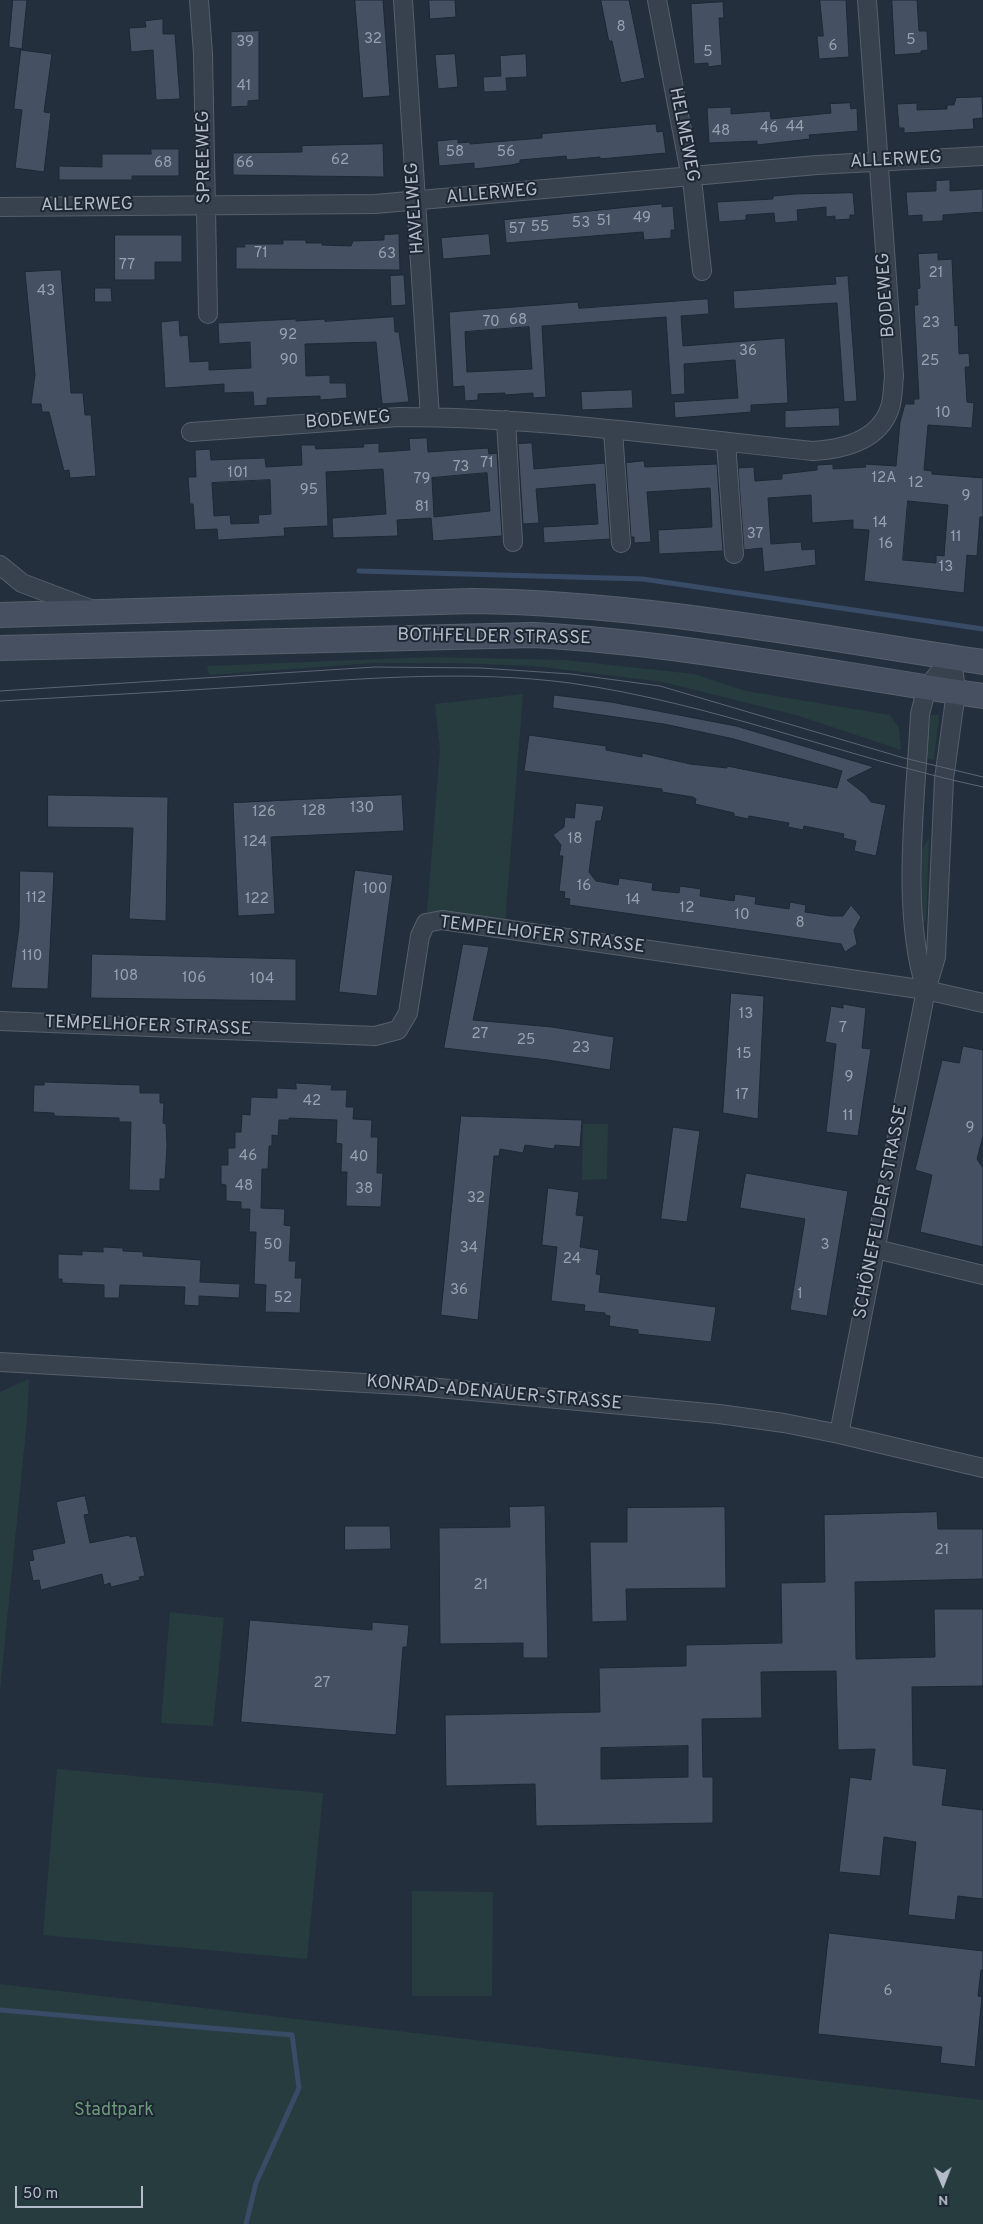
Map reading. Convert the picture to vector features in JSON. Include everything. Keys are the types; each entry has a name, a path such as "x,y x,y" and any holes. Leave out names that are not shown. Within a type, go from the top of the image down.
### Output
{"main road":[{"name":"BOTHFELDER STRASSE","path":"0,615 473,601 533,602 593,606 685,618 983,662"},
{"name":"BOTHFELDER STRASSE","path":"0,648 475,635 542,635 590,638 692,651 983,696"}],"street":[{"name":"SPREEWEG","path":"198,0 203,54 208,314"},
{"name":"HAVELWEG","path":"403,0 430,417"},
{"name":"HELMEWEG","path":"657,0 691,176 702,271"},
{"name":"BODEWEG","path":"191,432 399,417 430,417 506,420 813,451 838,449 859,442 880,427 890,404 894,376 866,0"},
{"name":"ALLERWEG","path":"0,207 416,202 691,176 983,156"},
{"path":"506,420 513,542"},
{"path":"613,431 621,543"},
{"path":"726,442 734,554"},
{"path":"0,564 22,583 100,612"},
{"name":"SCHÖNEFELDER STRASSE","path":"926,990 918,964 913,929 914,835 920,714 927,688 952,658"},
{"name":"SCHÖNEFELDER STRASSE","path":"839,1434 926,990 936,956 946,759 956,692 952,658"},
{"path":"914,835 942,816"},
{"name":"TEMPELHOFER STRASSE","path":"0,1021 376,1036 398,1030 408,1013 420,936 426,923 442,920 926,990"},
{"path":"926,990 983,1003"},
{"path":"876,1249 983,1275"},
{"name":"KONRAD-ADENAUER-STRASSE","path":"0,1362 282,1377 502,1393 739,1416 839,1434 983,1468"}],"green space":[{"path":"432,657 565,660 694,674 746,691 890,715 899,728 901,750 796,715 662,682 535,666 456,663 375,663 209,675 207,666"},
{"path":"523,694 505,924 427,912 440,750 435,704"},
{"path":"930,715 939,715 934,760 925,758"},
{"path":"929,838 926,921 923,922 921,851"},
{"path":"583,1124 608,1124 607,1179 582,1180"},
{"path":"29,1379 27,1420 0,1690 0,1392"},
{"path":"170,1612 224,1618 213,1726 161,1723"},
{"path":"57,1769 323,1793 307,1959 43,1935"},
{"path":"412,1891 493,1892 492,1996 412,1996"},
{"name":"Stadtpark","path":"0,1984 983,2100 983,2224 0,2224"}],"building":[{"path":"13,0 27,0 22,49 9,47"},
{"path":"355,0 383,0 390,96 363,98"},
{"path":"429,0 455,0 456,17 430,19"},
{"path":"601,0 629,0 645,78 621,83 612,41 609,41"},
{"path":"820,0 846,0 849,57 819,59 817,36 823,36"},
{"path":"892,0 917,0 919,31 927,31 928,50 921,51 921,53 895,55"},
{"path":"723,2 724,18 719,18 722,65 708,67 708,63 694,64 691,4"},
{"path":"163,19 163,34 175,34 180,99 156,100 153,50 131,52 129,28 146,27 145,21"},
{"path":"259,31 259,100 248,101 248,106 231,107 231,32"},
{"path":"21,50 52,54 44,112 51,113 44,172 15,168 22,110 14,109"},
{"path":"455,54 458,87 438,89 435,55"},
{"path":"526,54 527,77 506,78 507,91 484,92 483,77 501,76 500,56"},
{"path":"982,97 983,118 973,119 974,129 904,133 904,128 899,128 897,104 917,103 917,110 947,109 947,105 954,105 956,98"},
{"path":"850,103 851,109 857,108 858,131 809,135 810,139 757,145 757,141 709,143 707,108 731,107 731,114 770,111 771,119 831,113 830,104"},
{"path":"656,124 657,132 663,131 666,153 567,160 566,156 520,160 520,163 511,165 474,169 474,163 439,166 437,141 458,139 458,143 470,142 470,144 542,138 542,134"},
{"path":"383,144 384,177 233,175 233,153 302,152 302,146"},
{"path":"151,149 179,149 179,176 132,176 132,180 59,180 59,166 102,167 102,154 151,154"},
{"path":"950,180 950,191 983,189 983,212 943,215 943,221 922,222 922,215 908,216 906,192 936,191 936,181"},
{"path":"853,193 855,215 850,215 850,219 835,220 835,216 826,217 826,207 797,210 798,221 775,223 774,213 746,215 746,220 719,222 717,202 773,199 773,196 796,194"},
{"path":"662,204 662,207 673,206 675,230 671,230 671,238 644,240 643,232 506,243 504,220"},
{"path":"399,234 400,270 236,269 236,247 245,247 244,244 283,244 283,240 306,240 306,243 351,246 353,241 384,240 384,235"},
{"path":"489,234 491,255 443,259 441,238"},
{"path":"115,235 182,235 182,262 155,262 155,280 115,280"},
{"path":"938,253 938,260 952,259 955,326 958,325 959,354 969,353 970,367 965,367 967,402 974,403 972,428 928,425 924,470 932,471 932,474 983,478 983,517 980,517 977,556 967,555 964,593 864,581 869,530 853,529 853,520 812,523 811,495 768,498 771,544 801,542 802,550 815,549 816,565 764,572 762,548 744,550 738,468 754,467 755,481 782,479 782,474 817,470 817,465 833,464 833,469 866,467 865,464 896,466 900,422 905,404 914,404 914,399 919,399 914,305 918,305 917,289 920,288 918,254","holes":["908,501 948,505 944,556 936,555 936,563 903,560"]},
{"path":"61,270 71,393 83,393 85,415 91,415 96,476 70,478 69,470 64,471 49,412 42,412 41,404 31,404 35,375 25,272"},
{"path":"404,275 406,305 391,306 390,276"},
{"path":"848,276 857,401 844,402 837,303 734,309 733,291 836,284 835,277"},
{"path":"95,288 111,288 112,302 95,302"},
{"path":"708,299 709,314 681,316 683,346 785,338 788,403 751,405 751,412 675,418 674,402 738,398 735,360 684,364 685,394 671,395 666,317 542,326 546,397 533,398 533,393 478,394 478,400 465,401 464,386 453,387 449,312 578,302 579,308","holes":["529,327 532,369 467,372 465,332"]},
{"path":"394,317 395,332 399,332 409,402 382,404 376,342 305,344 306,376 330,375 330,383 346,383 347,398 320,400 320,396 267,398 267,405 254,406 253,392 224,393 224,384 165,388 161,322 179,320 180,336 188,335 190,362 209,361 209,370 251,368 250,342 219,344 218,323 296,319 296,321 325,319 325,321"},
{"path":"632,390 633,408 582,410 581,392"},
{"path":"839,408 840,426 785,428 785,411"},
{"path":"427,438 428,452 488,448 489,454 497,453 502,536 433,541 431,518 397,520 398,536 333,538 332,518 386,514 383,469 326,472 328,526 284,528 285,536 218,540 217,529 195,530 193,504 190,504 188,477 196,477 195,450 210,449 211,460 265,458 266,467 302,465 301,445 315,445 316,449 364,447 363,444 379,443 379,452 410,450 409,439","holes":["487,473 490,511 434,517 432,478","270,480 271,514 258,515 259,523 231,524 230,515 214,516 212,483"]},
{"path":"532,443 534,469 605,463 610,539 544,543 543,527 598,524 595,484 536,489 539,523 523,524 518,444"},
{"path":"644,461 645,467 717,464 723,551 659,554 658,530 712,527 710,488 647,492 651,542 634,543 634,537 631,537 626,463"},
{"path":"554,695 611,702 736,726 874,767 847,780 866,795 871,802 886,805 876,856 854,851 856,841 843,838 844,834 804,826 803,830 788,827 789,823 749,816 748,819 734,816 734,813 695,804 696,799 693,797 662,792 662,789 524,771 529,735 606,746 606,750 642,757 642,753 690,764 727,768 727,766 837,788 842,771 734,739 664,724 553,708"},
{"path":"48,795 168,797 166,921 129,919 133,828 48,827"},
{"path":"402,795 404,831 271,837 275,914 238,916 233,803"},
{"path":"576,803 604,806 601,821 596,821 589,872 596,881 618,885 619,878 653,883 652,890 679,893 680,886 701,889 700,896 734,901 735,894 756,897 755,904 789,909 790,902 806,905 805,912 831,916 843,916 851,905 861,917 854,930 857,944 845,952 841,944 569,905 570,899 564,898 565,892 559,891 563,856 559,856 561,845 553,835 564,827 565,817 574,818"},
{"path":"355,870 393,875 377,996 339,992"},
{"path":"20,871 54,872 48,989 11,988 19,927"},
{"path":"463,944 489,947 473,1020 552,1027 614,1037 610,1070 548,1060 444,1048"},
{"path":"92,954 296,959 296,1001 91,998"},
{"path":"731,993 764,996 758,1119 723,1113"},
{"path":"843,1004 866,1008 862,1048 871,1049 858,1136 826,1132 836,1044 825,1042 831,1006 843,1008"},
{"path":"963,1046 983,1050 983,1136 977,1159 983,1168 983,1247 920,1232 932,1175 915,1170 942,1060 959,1063"},
{"path":"44,1082 140,1085 140,1093 160,1093 160,1103 164,1103 163,1123 166,1124 167,1146 165,1179 160,1179 160,1191 129,1190 131,1122 119,1122 119,1118 54,1116 54,1113 33,1112 34,1085 44,1085"},
{"path":"296,1083 332,1085 331,1090 347,1090 346,1107 354,1107 353,1119 372,1120 371,1137 378,1137 377,1173 383,1173 381,1207 346,1206 347,1172 341,1172 342,1144 336,1143 337,1120 289,1118 289,1120 279,1120 278,1136 272,1135 272,1146 269,1146 268,1169 262,1169 261,1208 285,1209 284,1225 291,1226 289,1261 296,1261 295,1278 302,1278 300,1313 265,1312 266,1285 254,1284 256,1232 249,1232 250,1209 241,1209 241,1202 226,1201 226,1185 221,1184 221,1165 228,1165 228,1148 235,1148 235,1132 241,1132 242,1114 250,1115 251,1097 277,1098 277,1088 296,1089"},
{"path":"461,1116 582,1120 580,1147 555,1145 554,1149 525,1145 523,1153 500,1149 499,1156 494,1156 478,1320 441,1315"},
{"path":"673,1127 700,1131 687,1222 661,1219"},
{"path":"746,1173 848,1191 827,1316 790,1310 805,1219 740,1208"},
{"path":"548,1188 579,1192 576,1215 584,1216 580,1247 599,1250 596,1274 601,1275 599,1292 716,1307 711,1342 638,1334 638,1330 609,1326 610,1316 605,1315 605,1313 584,1311 585,1305 551,1301 557,1247 542,1245"},
{"path":"103,1247 143,1252 143,1256 201,1260 200,1282 240,1284 239,1298 199,1296 199,1306 184,1305 185,1287 120,1285 119,1298 104,1298 104,1285 62,1283 62,1279 58,1279 58,1254 82,1255 82,1251 103,1252"},
{"path":"85,1496 89,1514 84,1515 90,1543 129,1535 130,1537 136,1536 145,1576 139,1577 140,1580 111,1587 110,1583 104,1585 102,1574 41,1590 39,1580 33,1581 29,1561 34,1560 32,1550 65,1543 56,1502"},
{"path":"545,1506 548,1658 523,1658 523,1643 440,1644 439,1528 510,1527 509,1507"},
{"path":"725,1507 726,1588 626,1589 627,1621 592,1622 590,1542 627,1542 627,1508"},
{"path":"937,1512 938,1529 983,1529 983,1579 855,1582 856,1659 935,1657 934,1609 983,1609 983,1686 912,1687 913,1765 947,1769 942,1805 983,1810 983,1899 958,1896 955,1920 908,1915 916,1842 884,1837 880,1876 839,1872 850,1777 871,1780 875,1749 838,1750 836,1671 761,1672 762,1718 702,1719 703,1777 713,1777 713,1823 536,1826 535,1784 446,1786 445,1715 600,1712 599,1668 686,1666 686,1645 782,1643 781,1583 825,1582 824,1515","holes":["688,1746 688,1777 601,1779 601,1748"]},
{"path":"345,1526 390,1526 391,1549 345,1550"},
{"path":"250,1620 372,1630 372,1622 409,1625 407,1647 403,1647 396,1735 241,1722"},
{"path":"829,1933 983,1951 983,1970 981,1970 978,1996 982,1997 975,2067 940,2063 942,2047 818,2034"}],"waterway":[{"path":"359,571 643,579 983,629"},
{"path":"0,2010 292,2035 299,2088 256,2183 246,2224"}],"tram line":[{"path":"0,691 375,667 481,668 571,674 660,686 904,758 983,777"},
{"path":"0,701 420,676 533,679 570,683 675,703 931,775 983,787"}]}
